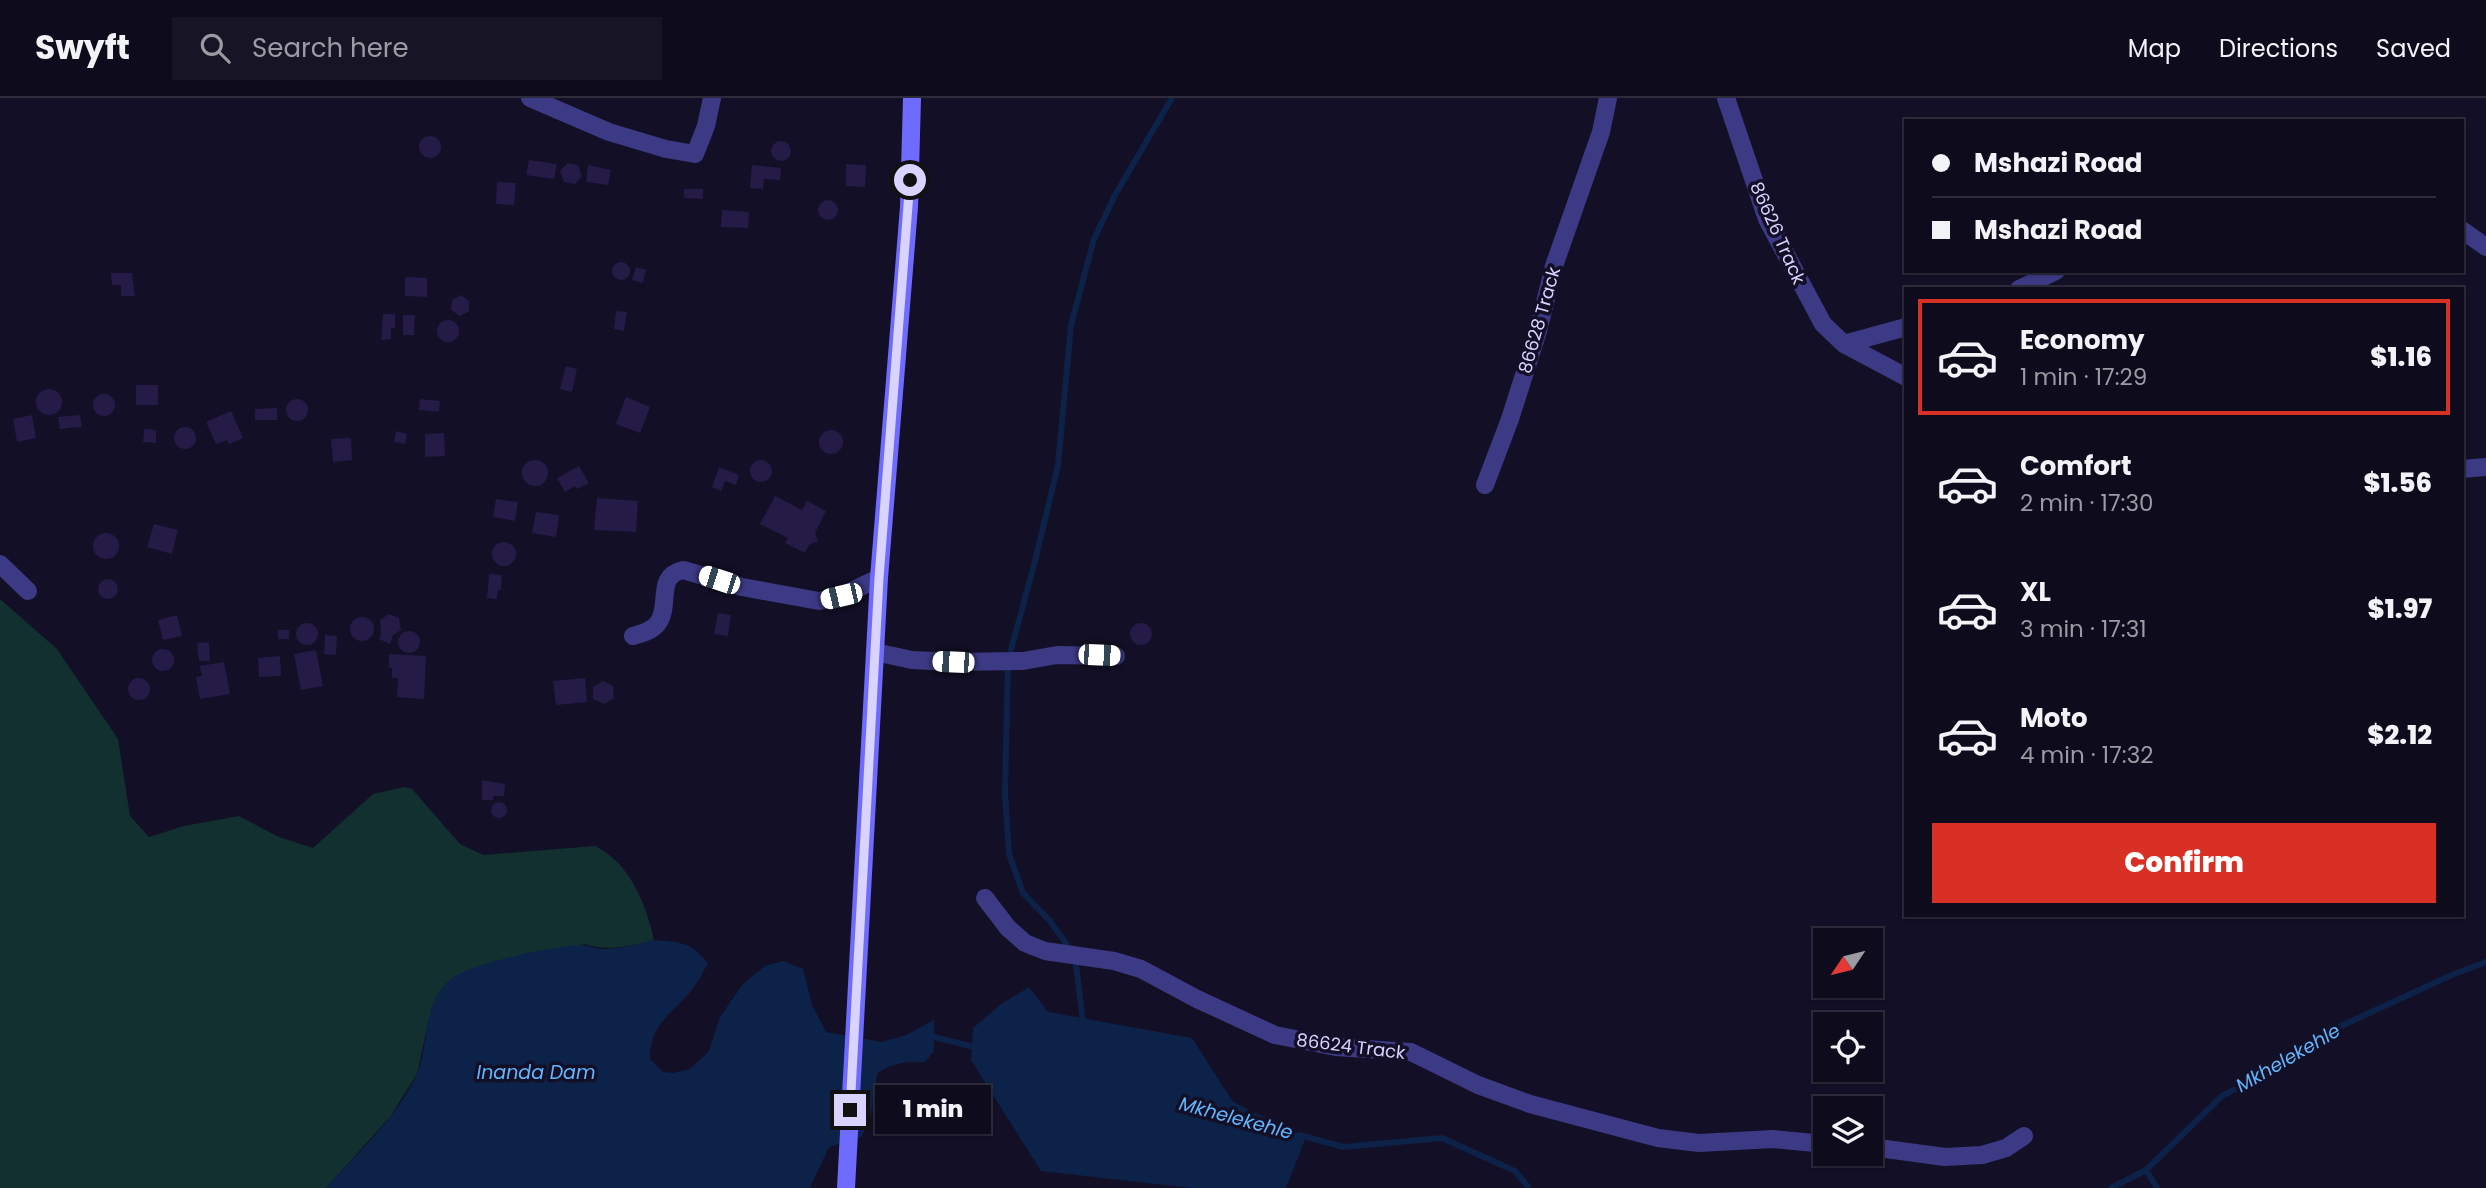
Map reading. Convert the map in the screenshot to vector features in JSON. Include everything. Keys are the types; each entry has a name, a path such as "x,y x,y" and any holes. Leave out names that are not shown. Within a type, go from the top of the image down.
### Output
{"street":[{"path":"530,98 609,132 666,149 695,154 706,126 712,98"},
{"path":"846,1188 874,652 909,207 912,98"},
{"name":"86628 Track","path":"1485,485 1510,419 1538,331 1554,266 1601,132 1608,98"},
{"name":"86626 Track","path":"1726,98 1767,219 1823,324 1844,344"},
{"path":"2464,231 2486,247"},
{"path":"2023,287 2052,273"},
{"path":"1844,344 1904,328"},
{"path":"1844,344 1904,376"},
{"path":"2464,469 2486,467"},
{"path":"0,564 28,591"},
{"path":"633,636 646,632 659,622 668,577 683,570 742,587 818,601 841,596 879,578"},
{"path":"874,652 912,660 953,662 1023,660 1057,654 1116,656"},
{"name":"86624 Track","path":"985,898 1008,928 1025,943 1045,951 1114,961 1141,969 1197,999 1275,1035 1336,1047 1411,1052 1478,1086 1530,1104 1658,1138 1699,1143 1773,1139 1813,1143"},
{"path":"1883,1149 1945,1157 1982,1155 2006,1148 2024,1136"}],"green space":[{"path":"0,599 57,649 118,739 130,816 149,837 184,826 239,816 279,837 313,848 373,794 404,787 412,789 460,844 483,855 595,846 607,853 635,886 654,940 611,948 584,944 428,1023 417,1074 390,1117 326,1188 0,1188"}],"water":[{"name":"Inanda Dam","path":"654,940 684,944 708,963 694,987 665,1018 654,1035 650,1059 663,1072 690,1069 709,1051 720,1017 743,984 765,966 783,961 803,969 812,1005 826,1032 882,1042 906,1035 934,1020 934,1051 925,1062 894,1065 877,1074 870,1120 861,1137 829,1147 810,1188 326,1188 375,1135 408,1092 421,1063 432,1008 445,984 468,970 553,948 581,945 599,949 615,948"},
{"path":"1029,987 1048,1012 1192,1038 1233,1102 1306,1137 1286,1188 1192,1188 1041,1171 971,1060 973,1028 1001,1004"}],"building":[{"path":"430,136 438,139 441,147 438,155 430,158 422,155 419,147 422,139"},
{"path":"781,141 788,144 791,151 788,158 781,161 774,158 771,151 774,144"},
{"path":"529,160 557,164 554,179 526,175"},
{"path":"568,163 578,165 582,176 575,184 564,182 560,171"},
{"path":"846,164 866,165 865,187 846,186"},
{"path":"588,165 611,170 608,185 586,182"},
{"path":"752,165 781,168 780,180 764,179 763,189 750,188"},
{"path":"497,182 516,183 514,205 496,204"},
{"path":"684,189 703,189 703,199 684,198"},
{"path":"828,200 835,203 838,210 835,217 828,220 821,217 818,210 821,203"},
{"path":"722,210 749,212 748,228 721,227"},
{"path":"621,262 627,265 630,271 627,277 621,280 615,277 612,271 615,265"},
{"path":"636,267 646,270 643,283 632,280"},
{"path":"111,273 132,273 135,296 121,296 121,285 112,285"},
{"path":"405,277 427,278 427,297 405,296"},
{"path":"461,295 469,301 469,311 460,316 451,310 452,300"},
{"path":"616,311 627,312 624,331 614,329"},
{"path":"383,314 395,314 395,328 391,328 391,339 381,340"},
{"path":"403,315 415,315 414,335 403,335"},
{"path":"448,320 456,323 459,331 456,339 448,342 440,339 437,331 440,323"},
{"path":"566,366 577,369 572,392 560,389"},
{"path":"136,385 158,385 158,405 136,405"},
{"path":"49,389 58,393 62,402 58,411 49,415 40,411 36,402 40,393"},
{"path":"104,394 112,397 115,405 112,413 104,416 96,413 93,405 96,397"},
{"path":"626,397 650,407 640,433 616,424"},
{"path":"297,399 305,402 308,410 305,418 297,421 289,418 286,410 289,402"},
{"path":"420,399 440,401 439,412 419,410"},
{"path":"277,408 277,420 255,420 255,409"},
{"path":"231,411 243,438 229,444 227,440 216,444 206,422"},
{"path":"32,415 36,438 17,442 13,419"},
{"path":"80,415 82,427 60,429 58,417"},
{"path":"185,427 193,430 196,438 193,446 185,449 177,446 174,438 177,430"},
{"path":"144,429 156,430 156,443 143,442"},
{"path":"831,430 840,433 843,442 840,451 831,454 822,451 819,442 822,433"},
{"path":"396,431 407,434 405,444 394,442"},
{"path":"444,433 445,456 425,457 425,434"},
{"path":"351,438 352,460 333,462 331,439"},
{"path":"535,460 544,464 548,473 544,482 535,486 526,482 522,473 526,464"},
{"path":"761,460 769,463 772,471 769,479 761,482 753,479 750,471 753,463"},
{"path":"579,466 589,483 577,489 575,486 565,492 557,478"},
{"path":"719,467 739,475 736,485 725,481 721,491 712,487"},
{"path":"775,496 802,510 807,501 826,511 815,533 818,541 809,545 805,553 785,543 788,538 760,524"},
{"path":"597,498 638,501 636,532 594,530"},
{"path":"496,499 518,502 515,521 493,517"},
{"path":"536,512 559,515 556,537 532,533"},
{"path":"154,524 178,530 172,554 147,547"},
{"path":"106,533 115,537 119,546 115,555 106,559 97,555 93,546 97,537"},
{"path":"504,542 515,549 516,554 509,565 504,566 493,559 492,554 499,543"},
{"path":"489,574 502,575 497,599 487,598"},
{"path":"108,579 115,582 118,589 115,596 108,599 101,596 98,589 101,582"},
{"path":"718,613 731,615 728,636 714,634"},
{"path":"389,614 399,618 401,630 393,635 390,644 379,639 380,620"},
{"path":"177,615 182,636 163,640 158,620"},
{"path":"362,617 373,624 374,629 367,640 362,641 351,634 350,629 357,618"},
{"path":"307,623 315,626 318,634 315,642 307,645 299,642 296,634 299,626"},
{"path":"1141,623 1149,626 1152,634 1149,642 1141,645 1133,642 1130,634 1133,626"},
{"path":"278,630 289,630 289,639 278,639"},
{"path":"409,631 417,634 420,642 417,650 409,653 401,650 398,642 401,634"},
{"path":"325,635 337,636 336,655 324,654"},
{"path":"209,642 210,661 199,661 197,643"},
{"path":"163,649 171,652 174,660 171,668 163,671 155,668 152,660 155,652"},
{"path":"316,650 323,686 301,690 294,654"},
{"path":"389,654 426,656 424,699 397,697 398,678 392,678"},
{"path":"280,656 281,676 259,677 258,658"},
{"path":"224,662 230,694 200,699 196,677 202,676 200,666"},
{"path":"139,678 147,681 150,689 147,697 139,700 131,697 128,689 131,681"},
{"path":"585,678 587,702 556,705 553,681"},
{"path":"603,681 613,686 614,698 604,704 593,699 593,687"},
{"path":"482,780 505,784 504,796 482,800"},
{"path":"499,802 505,804 505,816 499,818 493,816 491,810 493,804"}],"waterway":[{"path":"1083,1024 1075,956 1050,921 1023,893 1009,854 1005,792 1008,661 1058,465 1071,325 1094,239 1115,195 1172,98"},
{"name":"Mkhelekehle","path":"2111,1188 2146,1170 2222,1096 2283,1064 2317,1037 2486,962"},
{"name":"Mkhelekehle","path":"934,1037 978,1048"},
{"name":"Mkhelekehle","path":"1299,1135 1344,1147 1442,1138 1515,1171 1529,1188"},
{"path":"2146,1170 2157,1188"}],"route":[{"path":"850,1110 874,652 910,180"}]}
